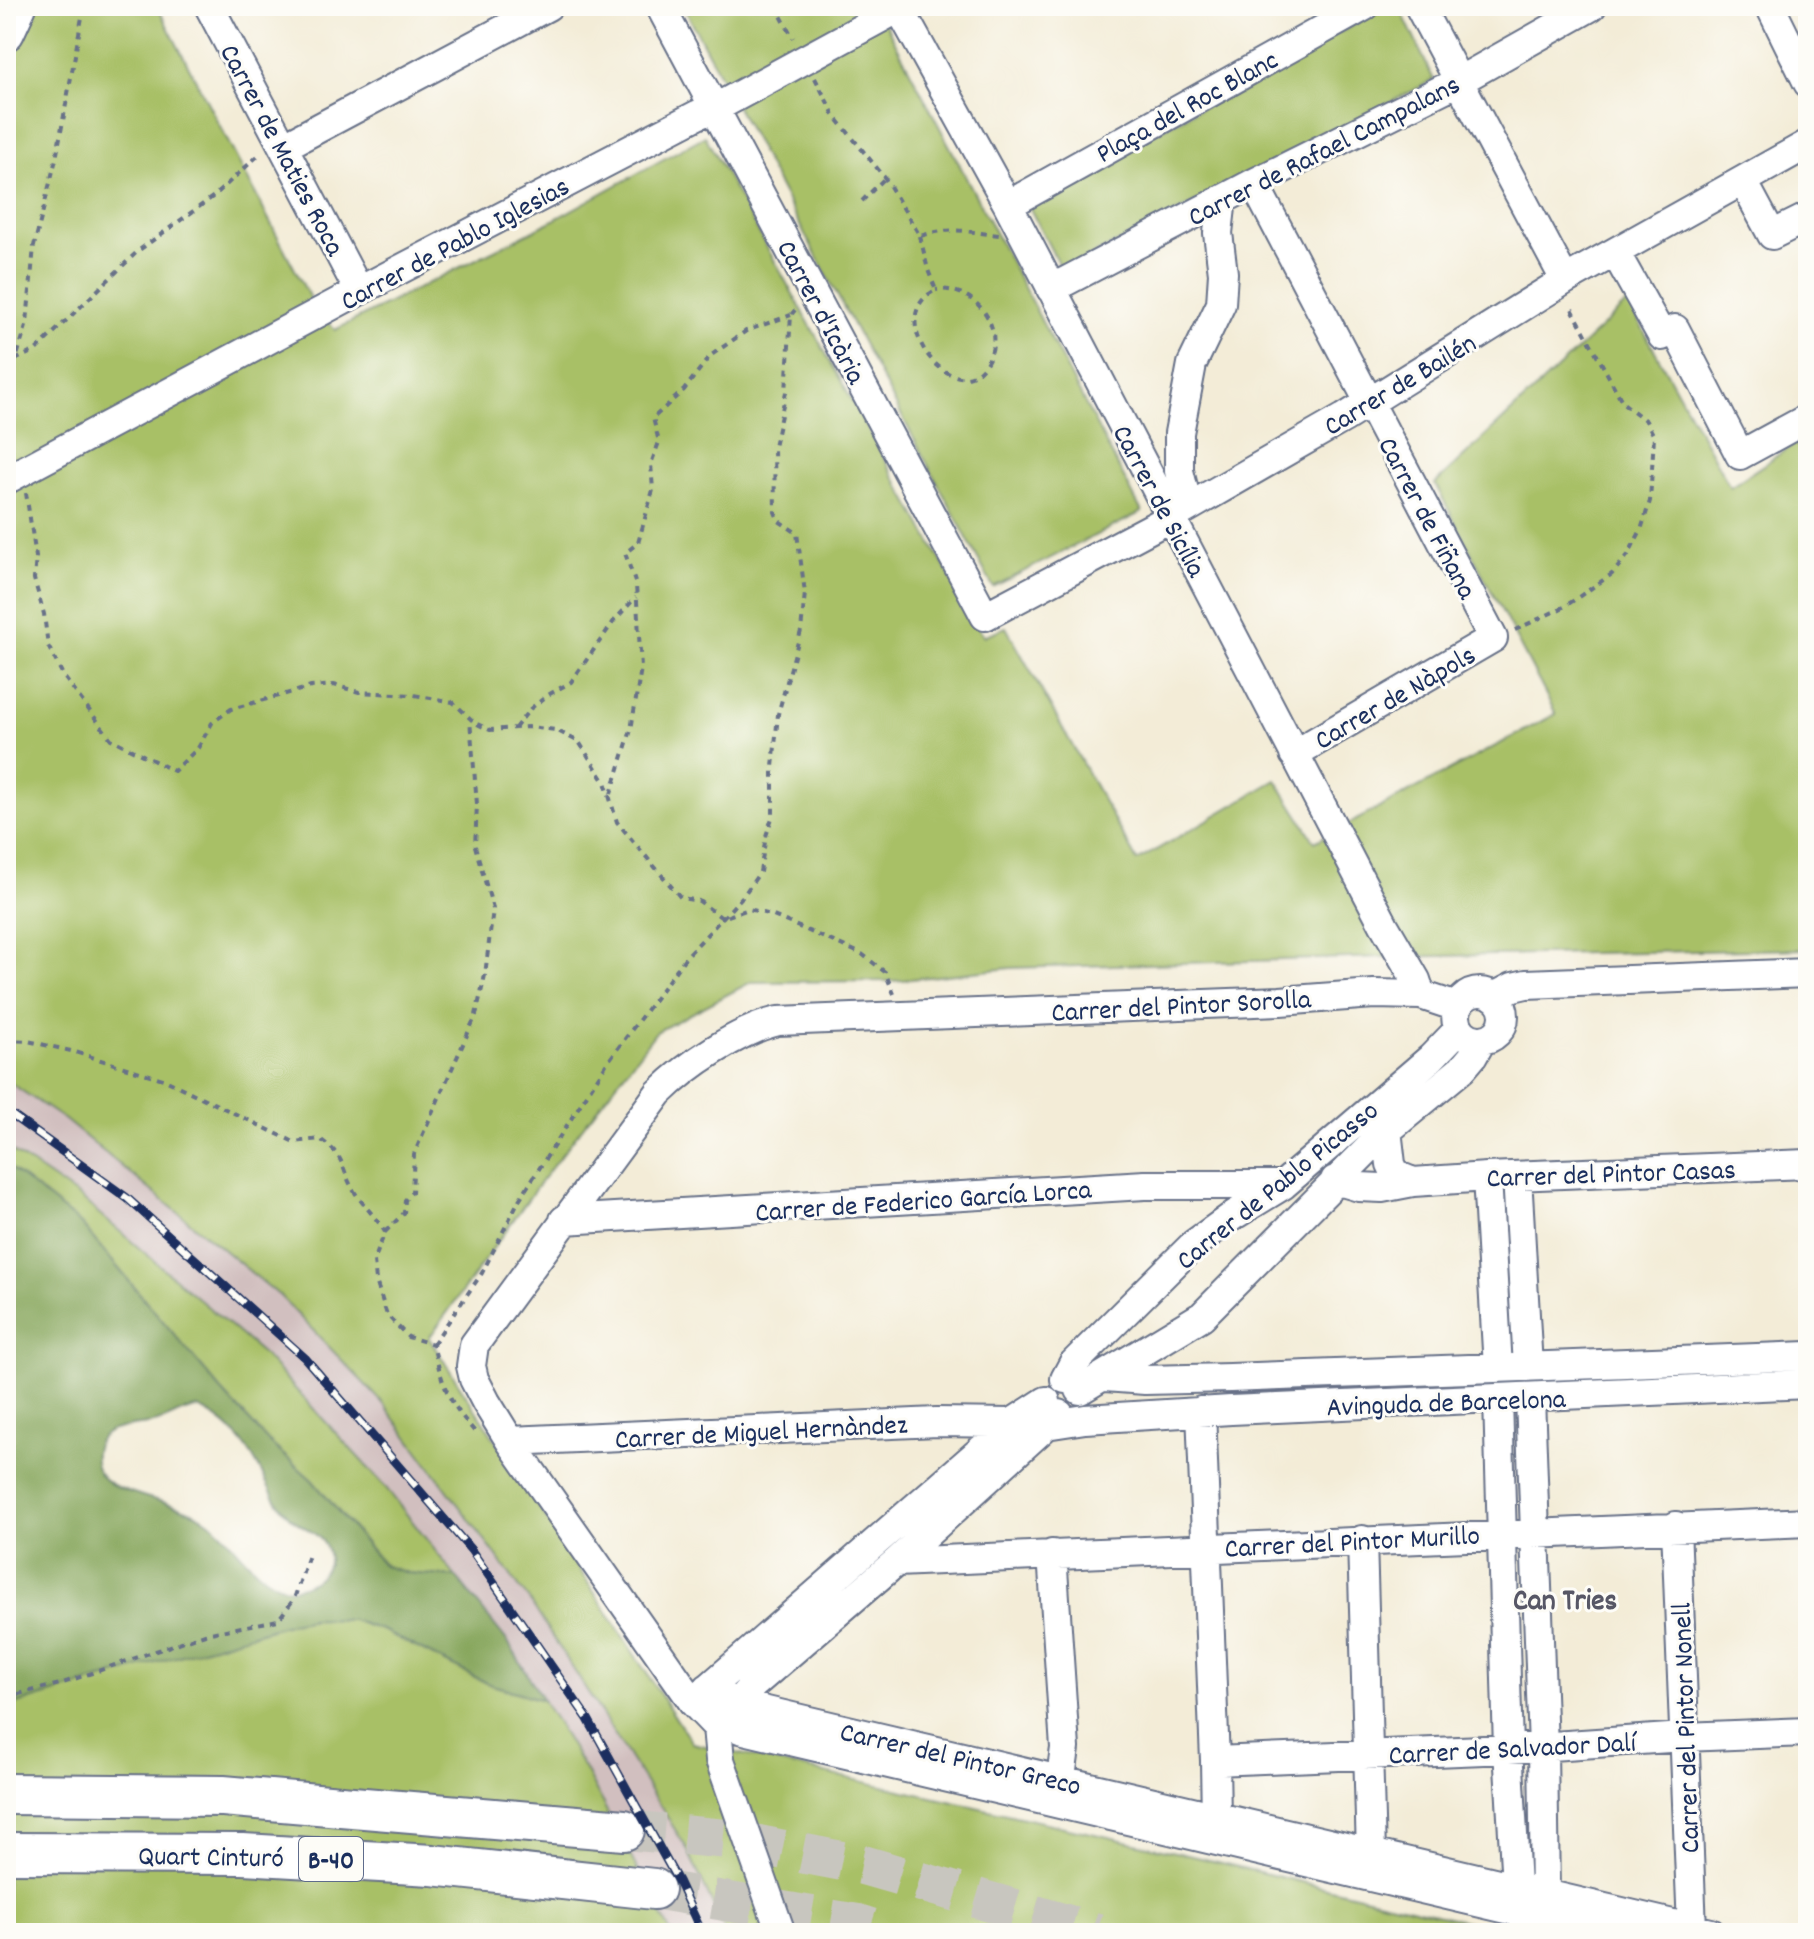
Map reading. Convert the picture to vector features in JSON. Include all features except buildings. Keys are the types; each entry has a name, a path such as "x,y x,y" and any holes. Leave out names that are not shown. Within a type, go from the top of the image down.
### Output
{"highway":[{"name":"Quart Cinturó","path":"6,1794 223,1796 624,1830"},
{"name":"Quart Cinturó","path":"6,1853 243,1854 432,1865 654,1889"}],"main road":[{"path":"6,32 18,6"}],"street":[{"path":"281,143 548,6"},
{"name":"Carrer d'Icària","path":"660,6 985,616"},
{"name":"Plaça del Roc Blanc","path":"1014,216 1365,6"},
{"path":"1419,6 1567,291"},
{"name":"Carrer de Rafael Campalans","path":"1051,289 1222,199 1459,81 1592,6"},
{"path":"1770,6 1808,83"},
{"name":"Carrer de Pablo Iglesias","path":"16,486 359,291 713,108 900,7"},
{"name":"Carrer de Sicília","path":"900,7 1051,289 1179,512 1294,754 1416,980 1421,995"},
{"name":"Carrer de Maties Roca","path":"213,8 359,291"},
{"name":"Carrer de Bailén","path":"985,616 1179,512 1567,291 1615,252 1808,144"},
{"path":"1743,181 1772,235 1808,217"},
{"name":"Carrer de Fiñana","path":"1254,183 1493,638"},
{"path":"1179,512 1179,433 1192,364 1221,304 1223,273 1218,233 1222,199"},
{"path":"1615,252 1662,336 1675,329 1740,455 1808,418"},
{"name":"Carrer de Nàpols","path":"1294,754 1493,638"},
{"path":"1494,997 1526,984 1808,973"},
{"path":"1474,992 1494,997 1503,1011 1502,1025 1494,1035 1466,1025 1465,997 1474,992"},
{"name":"Carrer del Pintor Sorolla","path":"902,1016 1280,1001 1374,994 1421,995 1466,1025"},
{"path":"781,1933 720,1760 726,1716 695,1693 510,1441 479,1389 471,1366 471,1354 474,1345 564,1220 659,1093 677,1075 705,1056 766,1024 902,1016"},
{"name":"Carrer de Pablo Picasso","path":"1145,1380 1202,1316 1335,1180 1387,1130 1462,1069 1473,1056 1466,1025"},
{"name":"Carrer de Pablo Picasso","path":"1070,1402 1073,1364 1194,1244 1283,1185 1466,1025"},
{"path":"1387,1130 1391,1164 1396,1175 1413,1182"},
{"name":"Carrer del Pintor Casas","path":"1335,1180 1359,1187 1382,1188 1413,1182 1487,1177 1808,1164"},
{"path":"1517,1176 1528,1367"},
{"path":"1487,1177 1498,1368"},
{"name":"Carrer de Federico García Lorca","path":"564,1220 1145,1185 1283,1185"},
{"name":"Carrer de Pablo Picasso","path":"726,1716 753,1685 896,1562 1070,1402 1202,1316"},
{"name":"Avinguda de Barcelona","path":"1070,1402 1145,1380 1808,1356"},
{"name":"Avinguda de Barcelona","path":"1070,1402 1201,1411 1808,1384"},
{"path":"1530,1398 1543,1747 1530,1902"},
{"path":"1498,1399 1508,1749 1530,1902"},
{"name":"Carrer de Pablo Picasso","path":"695,1693 1012,1423 1070,1402"},
{"path":"1201,1411 1215,1830"},
{"name":"Carrer de Miguel Hernàndez","path":"510,1441 937,1422 1012,1423"},
{"name":"Carrer del Pintor Murillo","path":"896,1562 1808,1522"},
{"name":"Carrer del Pintor Nonell","path":"1676,1526 1684,1737 1702,1931"},
{"path":"1362,1540 1371,1854"},
{"path":"1052,1554 1065,1748 1059,1793"},
{"name":"Carrer del Pintor Greco","path":"726,1716 740,1729 1059,1793 1530,1902 1702,1931"},
{"name":"Carrer de Salvador Dalí","path":"1215,1761 1808,1732"},
{"name":"Carrer del Pintor Greco","path":"1215,1830 1371,1854 1530,1902 1609,1933"}],"path":[{"path":"6,375 27,323 34,246 56,159 84,6"},
{"path":"761,6 779,12 834,115 885,178 920,236 936,290"},
{"path":"13,361 36,350 138,251 281,143"},
{"path":"862,201 885,178"},
{"path":"920,236 942,229 971,229 997,236 1014,216"},
{"path":"611,795 631,730 641,668 637,596 632,569 625,553 638,543 653,490 651,464 659,442 653,418 684,390 710,356 746,331 791,315 812,290"},
{"path":"936,290 950,290 972,300 988,318 993,330 993,344 989,359 977,373 957,376 942,371 921,345 917,313 930,293 936,290"},
{"path":"1493,638 1520,629 1564,607 1612,574 1628,555 1641,530 1650,501 1654,436 1646,421 1623,403 1567,291"},
{"path":"478,1436 454,1408 442,1383 433,1344 482,1273 519,1200 576,1108 685,958 760,872 773,815 778,714 801,631 805,593 797,533 779,521 775,512 774,447 786,392 791,315"},
{"path":"16,486 36,557 34,579 44,614 48,646 64,677 111,739 174,771 198,748 212,723 231,709 311,687 334,685 359,692 414,695 453,702 469,718 490,730 556,730 579,742 611,795 617,822 681,898 699,901 722,918"},
{"path":"515,728 530,709 571,682 614,621 637,596"},
{"path":"433,1344 408,1337 387,1315 376,1281 374,1261 385,1232 404,1213 405,1200 412,1192 414,1154 476,1015 485,975 493,909 475,846 477,804 469,718"},
{"path":"722,918 749,909 771,915 862,954 885,972 902,1016"},
{"path":"6,1040 28,1041 75,1052 163,1079 294,1142 320,1139 340,1156 354,1190 385,1232"},
{"path":"6,1697 60,1684 205,1634 278,1620 294,1599 309,1555"}],"shaded area":[{"path":"6,1080 65,1120 280,1296 382,1402 532,1604 686,1847 726,1933 671,1933 584,1768 508,1643 382,1483 264,1355 82,1199 6,1147"}],"green space":[{"path":"6,6 157,6 313,304 335,330 548,223 705,136 983,636 1006,627 1137,861 1276,780 1315,842 1556,714 1435,484 1628,302 1730,487 1808,435 1808,949 1010,968 893,981 751,982 656,1032 539,1184 429,1338 692,1743 1175,1852 1515,1933 726,1933 686,1847 532,1604 382,1402 280,1296 65,1120 6,1080"},
{"path":"683,6 876,6 1142,512 993,587"},
{"path":"1388,6 1399,6 1434,80 1062,271 1027,203"},
{"path":"6,1147 82,1199 264,1355 382,1483 456,1577 408,1573 385,1566 312,1480 268,1441 221,1390 81,1224 6,1165"},
{"path":"6,1165 81,1224 221,1390 268,1441 312,1480 384,1566 408,1573 456,1577 508,1642 543,1700 489,1684 384,1631 352,1620 311,1619 6,1707","holes":["198,1408 233,1432 247,1448 284,1511 326,1547 326,1568 316,1579 294,1588 278,1585 257,1570 204,1518 124,1490 109,1483 98,1472 96,1448 107,1433 158,1422"]},
{"path":"321,1618 352,1620 384,1631 489,1684 543,1700 584,1768 671,1933 6,1933 6,1707 291,1623"}],"tunnel":[{"path":"624,1830 728,1839 863,1865 1097,1933"},
{"path":"654,1889 858,1924 886,1933"}],"railway":[{"path":"6,1111 127,1198 305,1358 471,1550 588,1719 678,1881 702,1933"}],"district":[{"name":"Can Tries","path":"1565,1599"}]}
